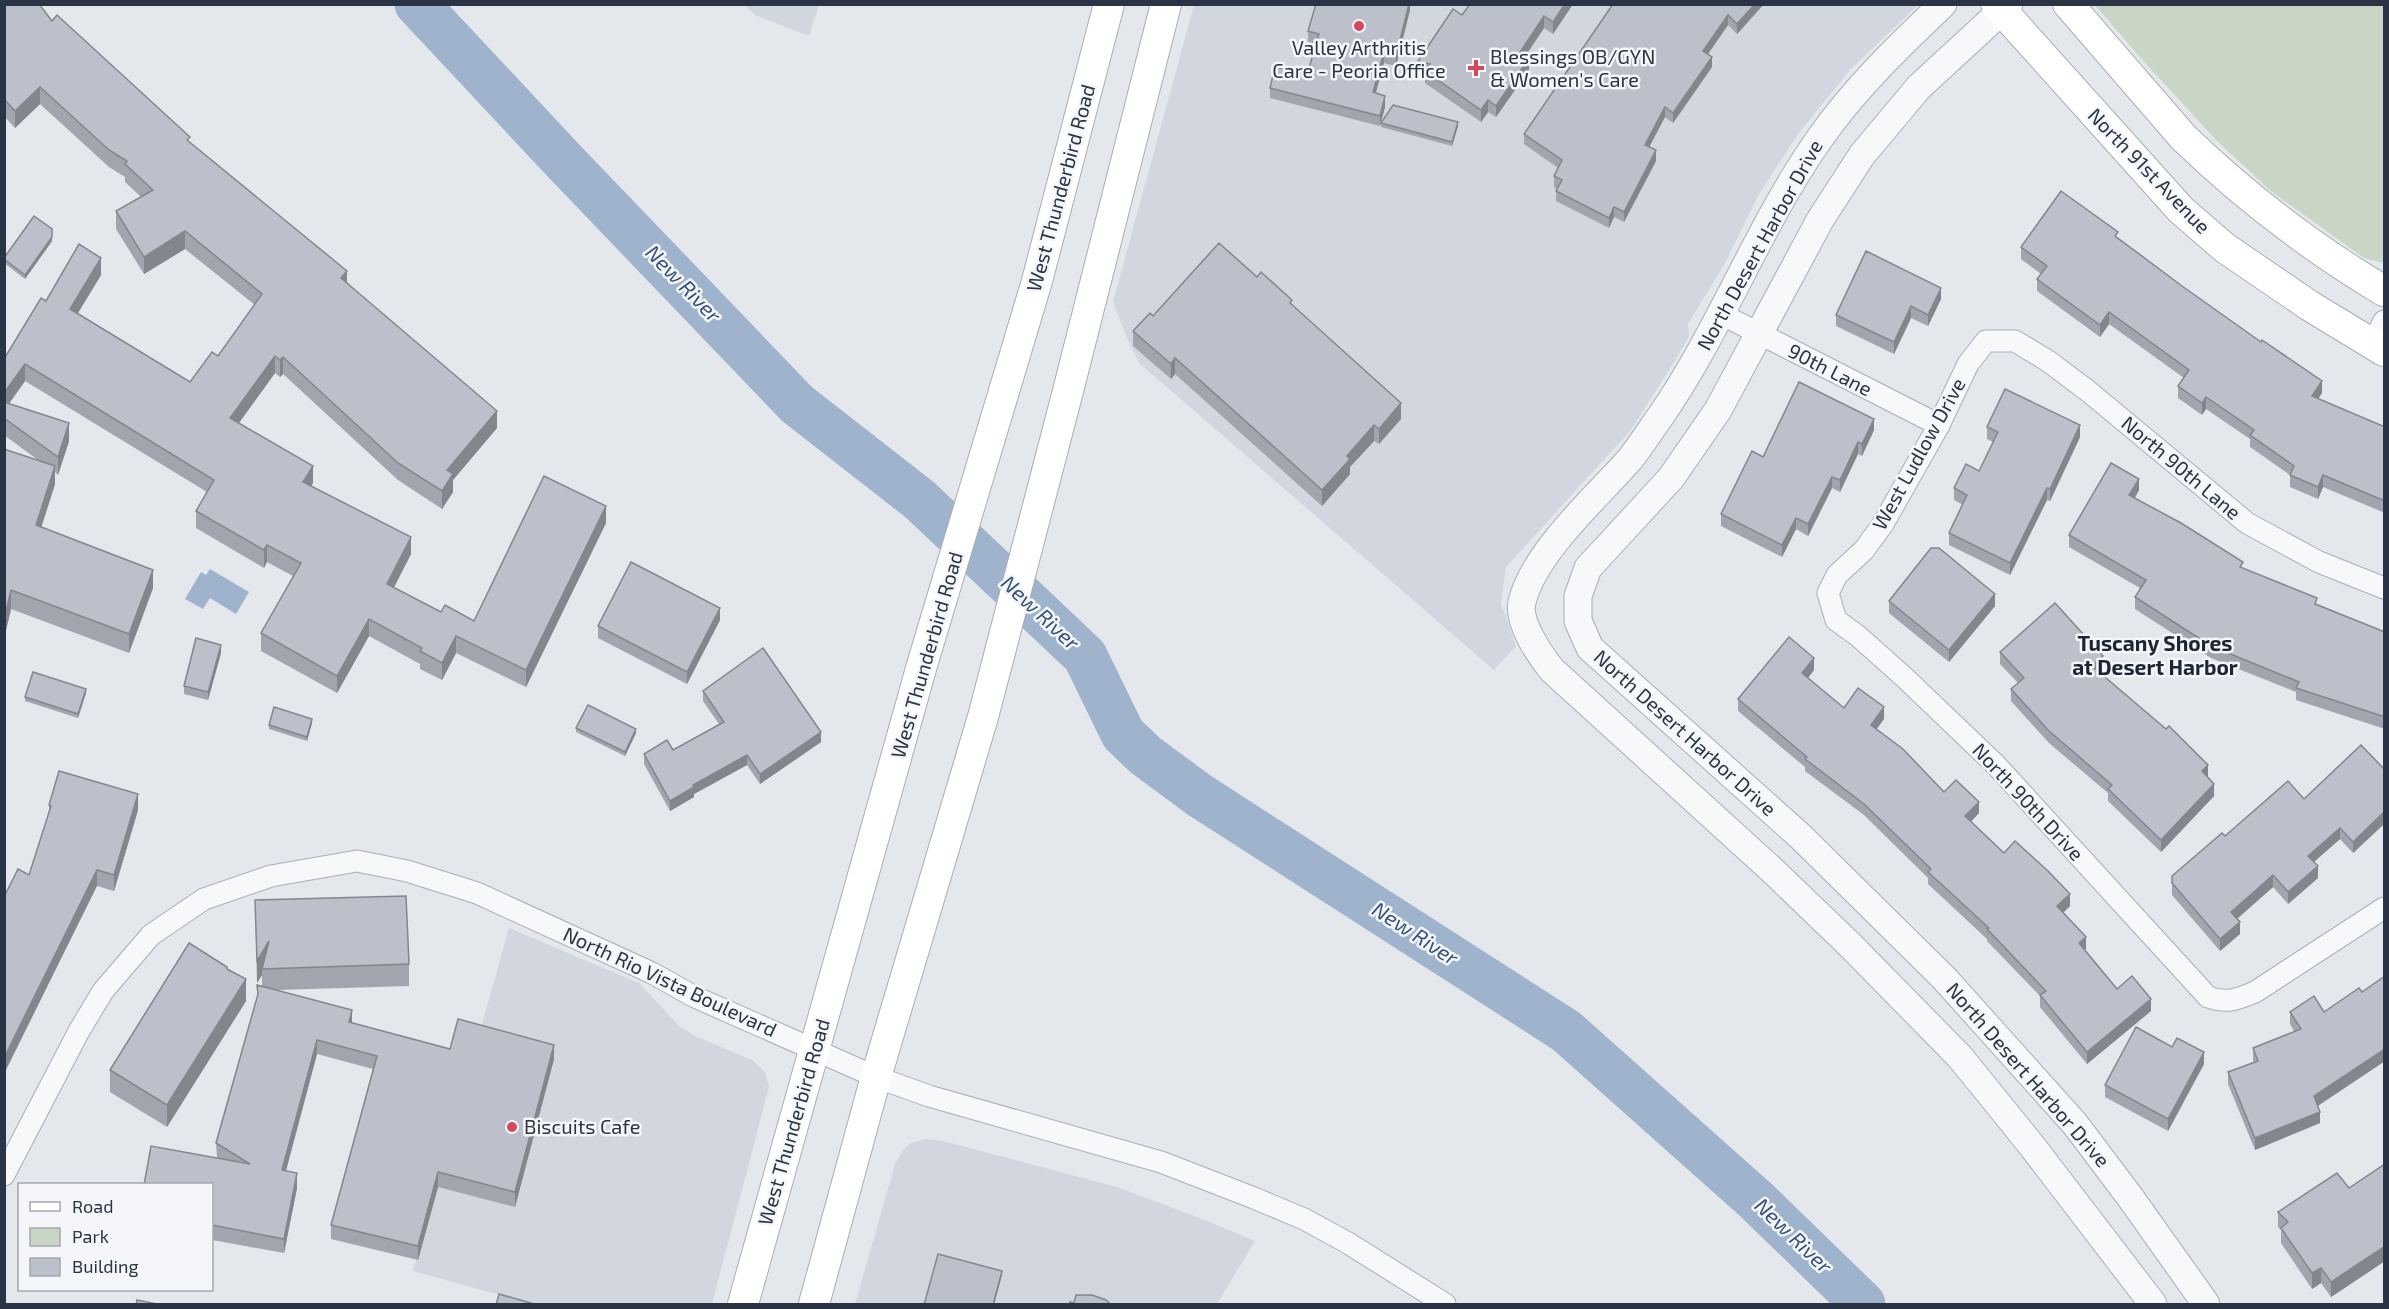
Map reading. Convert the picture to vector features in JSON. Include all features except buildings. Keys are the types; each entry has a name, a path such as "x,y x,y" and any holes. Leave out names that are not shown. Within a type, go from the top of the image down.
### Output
{"main road":[{"name":"West Thunderbird Road","path":"743,1305 899,754 922,665 1037,281 1109,4"},
{"path":"814,1305 876,1077 983,717 1166,4"},
{"path":"2068,4 2200,154 2271,214 2348,270 2385,291"},
{"name":"North 91st Avenue","path":"2002,7 2181,210 2225,248 2310,306 2380,339"}],"street":[{"name":"North Desert Harbor Drive","path":"1943,4 1885,59 1850,98 1820,138 1776,210 1682,384 1632,457 1540,561 1521,604 1530,637 1537,652 1552,670 1772,870 1849,944 1960,1057 2032,1146 2152,1305"},
{"name":"North Desert Harbor Drive","path":"2002,7 1919,87 1862,155 1820,220 1718,410 1671,478 1588,568 1578,596 1578,621 1590,648 1800,836 1944,978 2075,1124 2206,1305"},
{"name":"90th Lane","path":"1721,314 1939,425"},
{"name":"West Ludlow Drive","path":"1828,593 1837,575 1863,550 1883,524 1939,425 1968,364 1986,340"},
{"name":"North 90th Lane","path":"1986,340 2015,341 2048,361 2088,391 2247,523 2319,562 2385,588"},
{"name":"North 90th Drive","path":"1828,593 1836,620 1858,636 1904,677 1995,764 2208,997 2221,1002 2235,1001 2255,992 2385,908"},
{"name":"North Rio Vista Boulevard","path":"4,1175 79,1031 103,991 151,935 204,899 271,876 357,861 407,871 477,893 652,973 695,997 876,1077 929,1096 1161,1162 1223,1185 1304,1219 1339,1238 1445,1305"}],"shaded area":[{"path":"745,5 819,5 809,36 755,15"},
{"path":"1194,5 1918,5 1850,70 1798,134 1759,194 1724,265 1688,324 1689,336 1631,430 1506,567 1501,603 1516,646 1494,670 1139,363 1128,340 1113,302"},
{"path":"509,928 639,983 679,1026 695,1036 752,1060 765,1072 769,1087 712,1304 533,1304 413,1271"},
{"path":"926,1139 947,1142 1117,1187 1255,1241 1217,1304 855,1304 895,1164 903,1150 911,1143"}],"green space":[{"path":"2095,5 2384,5 2384,263 2364,258 2272,192 2216,140"}],"water":[{"path":"210,569 249,592 236,614 210,598 203,609 185,599 201,572 206,575"}],"waterway":[{"name":"New River","path":"417,4 797,404 920,500 1085,656 1123,734 1145,755 1199,795 1566,1031 1757,1201 1863,1304"}],"place":[{"name":"Valley Arthritis Care - Peoria Office","path":"1359,26"},
{"name":"Blessings OB/GYN & Women's Care","path":"1476,68"},
{"name":"Biscuits Cafe","path":"512,1127"}],"district":[{"name":"Tuscany Shores at Desert Harbor","path":"2155,656"}]}
